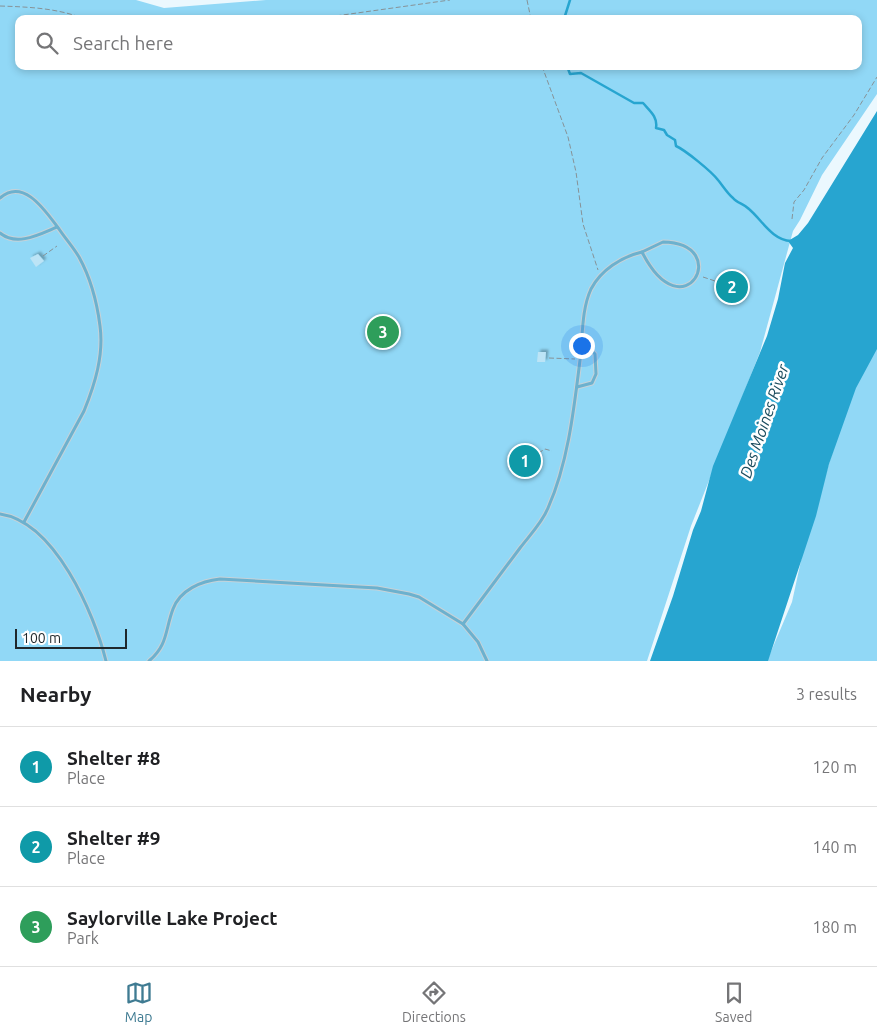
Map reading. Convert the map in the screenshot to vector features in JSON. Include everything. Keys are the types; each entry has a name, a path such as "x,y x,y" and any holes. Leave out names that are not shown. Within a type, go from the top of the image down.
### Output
{"lane":[{"path":"0,198 4,194 15,192 26,194 42,206 78,256 93,291 100,327 101,345 97,375 84,411 24,522"},
{"path":"0,234 17,240 57,227"},
{"path":"463,624 547,510 564,458 582,348 586,304 592,288 600,276 630,255 642,252 663,242 681,244 690,249 698,259 699,268 697,275 690,283 674,288 657,277 642,252"},
{"path":"576,388 592,383 596,374 595,354 592,350 582,348"},
{"path":"0,514 24,522 37,532 64,564 81,592 95,624 106,661"},
{"path":"149,661 159,651 166,638 173,609 181,596 199,584 214,580 377,588 419,597 463,624 478,642 487,661"}],"path":[{"path":"343,15 450,0"},
{"path":"527,0 530,15"},
{"path":"0,6 45,8 74,15"},
{"path":"543,70 568,137 576,172 583,224 600,276"},
{"path":"792,219 794,202 814,174 822,158 854,115 877,77"},
{"path":"43,256 56,246"},
{"path":"697,275 724,284"},
{"path":"549,358 580,360"},
{"path":"532,457 546,450 552,451"}],"shaded area":[{"path":"0,0 136,0 164,8 266,0 877,0 877,94 822,175 793,231 760,352 691,526 647,661 0,661"},
{"path":"877,319 877,661 767,661 792,602 802,556 830,460"}],"water":[{"name":"Des Moines River","path":"877,111 877,349 856,388 829,464 816,516 768,661 650,661 701,511 713,466 767,336 778,299 785,263 793,248 788,241 798,235 808,223"}],"building":[{"path":"38,254 44,261 36,267 30,258"},
{"path":"731,276 741,279 732,299 723,295"},
{"path":"538,352 546,352 545,362 537,362"},
{"path":"524,450 534,467 524,472 515,455"}],"waterway":[{"path":"565,15 570,0"},
{"path":"568,70 570,74 581,73 634,103 643,103 655,117 656,128 664,130 667,135 675,140 676,146 710,171 731,196 749,209 768,229 778,237 791,241"}],"place":[{"name":"Shelter #9","path":"732,287"},
{"name":"Saylorville Lake Project","path":"383,332"},
{"name":"Shelter #8","path":"525,461"}]}
